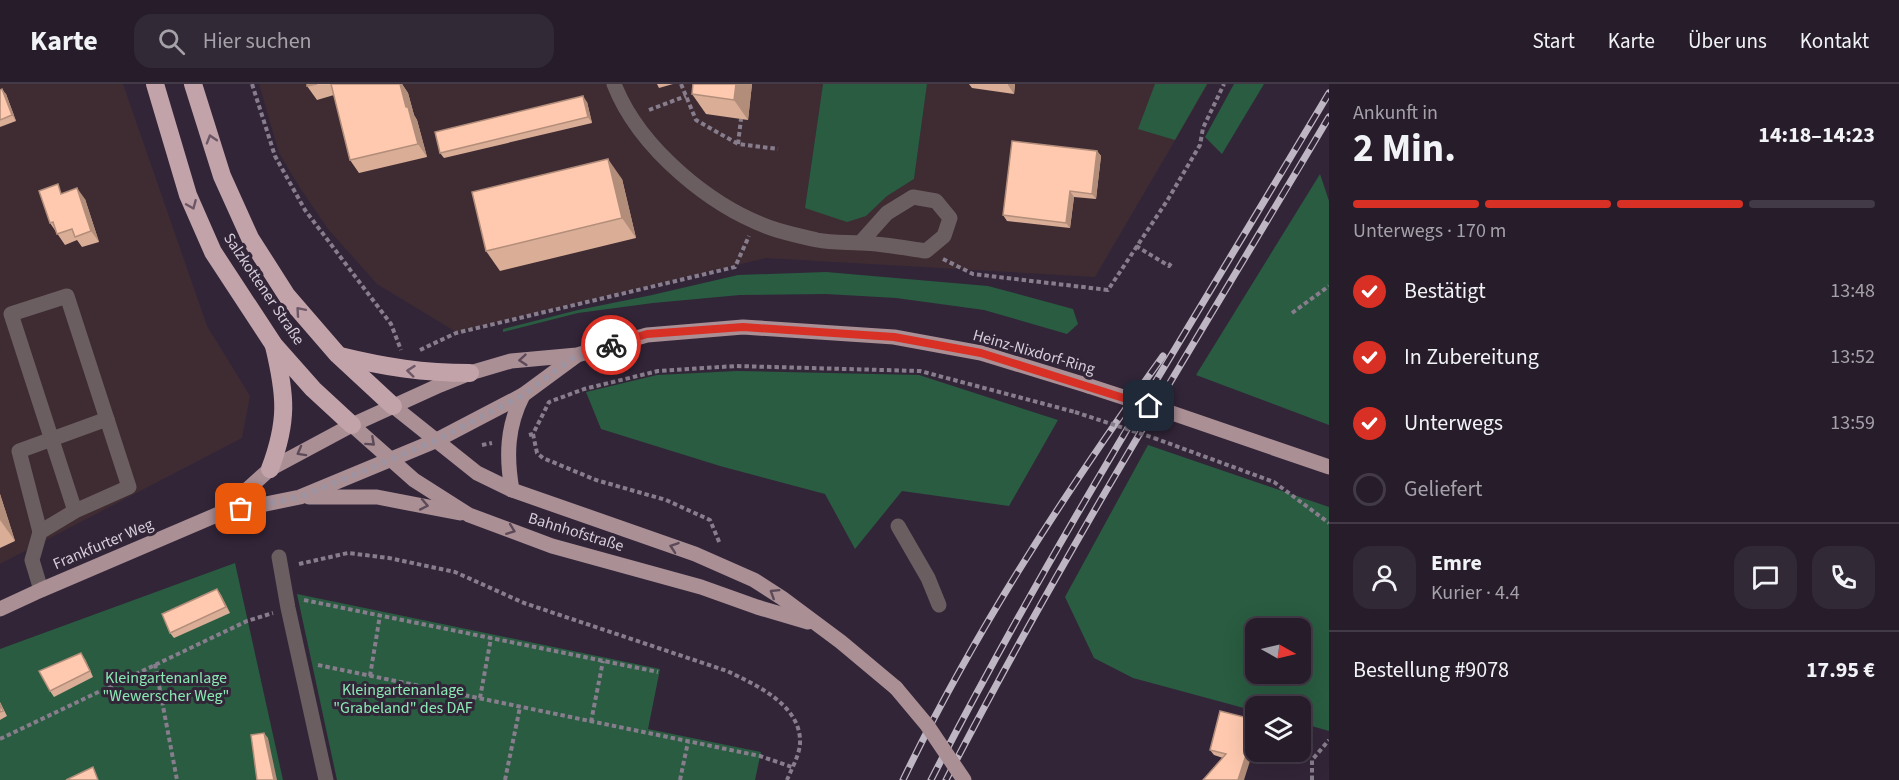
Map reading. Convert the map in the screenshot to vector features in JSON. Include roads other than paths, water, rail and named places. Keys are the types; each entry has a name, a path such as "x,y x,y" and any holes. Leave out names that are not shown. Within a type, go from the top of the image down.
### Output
{"highway":[{"name":"Salzkottener Straße","path":"155,84 188,195 213,252 274,345 313,389 352,425"},
{"name":"Salzkottener Straße","path":"193,84 222,176 250,238 287,296 338,355 393,406"},
{"path":"270,469 279,443 284,417 281,375 274,345"},
{"path":"338,355 402,363 432,373 470,373"}],"main road":[{"name":"Heinz-Nixdorf-Ring","path":"393,406 470,373 511,361 577,355 647,334 743,327 819,331 894,337 981,353 1169,412 1329,467"},
{"name":"Heinz-Nixdorf-Ring","path":"390,459 435,441 523,395 577,355"},
{"path":"512,490 508,457 509,439 515,411 523,395"},
{"name":"Frankfurter Weg","path":"221,513 270,469 393,406"},
{"name":"Bahnhofstraße","path":"393,406 477,473 512,490 729,568 754,580 782,598 841,642 896,688 927,725 964,780"},
{"name":"Bahnhofstraße","path":"352,425 414,480 470,514 552,546 701,587 815,624"},
{"name":"Frankfurter Weg","path":"0,609 221,513 300,497 390,459"},
{"path":"300,497 377,497 470,514"}],"street":[{"path":"614,84 620,100 631,117 668,162 692,184 755,222 819,240 861,242 926,251 944,236 950,218 936,201 913,197 887,213 861,242"},
{"path":"40,532 75,511 129,487 67,296 6,316 75,511"},
{"path":"41,590 32,560 40,532 19,450 107,419"},
{"path":"898,526 928,578 939,605"},
{"path":"280,563 326,780"}],"railway":[{"path":"931,780 1025,605 1329,93"},
{"path":"946,780 1084,528 1329,117"},
{"path":"903,780 960,669 1024,562 1092,458 1163,356"}],"park label":[{"name":"Kleingartenanlage \"Wewerscher Weg\"","path":"166,687"},
{"name":"Kleingartenanlage \"Grabeland\" des DAF","path":"403,699"}]}
